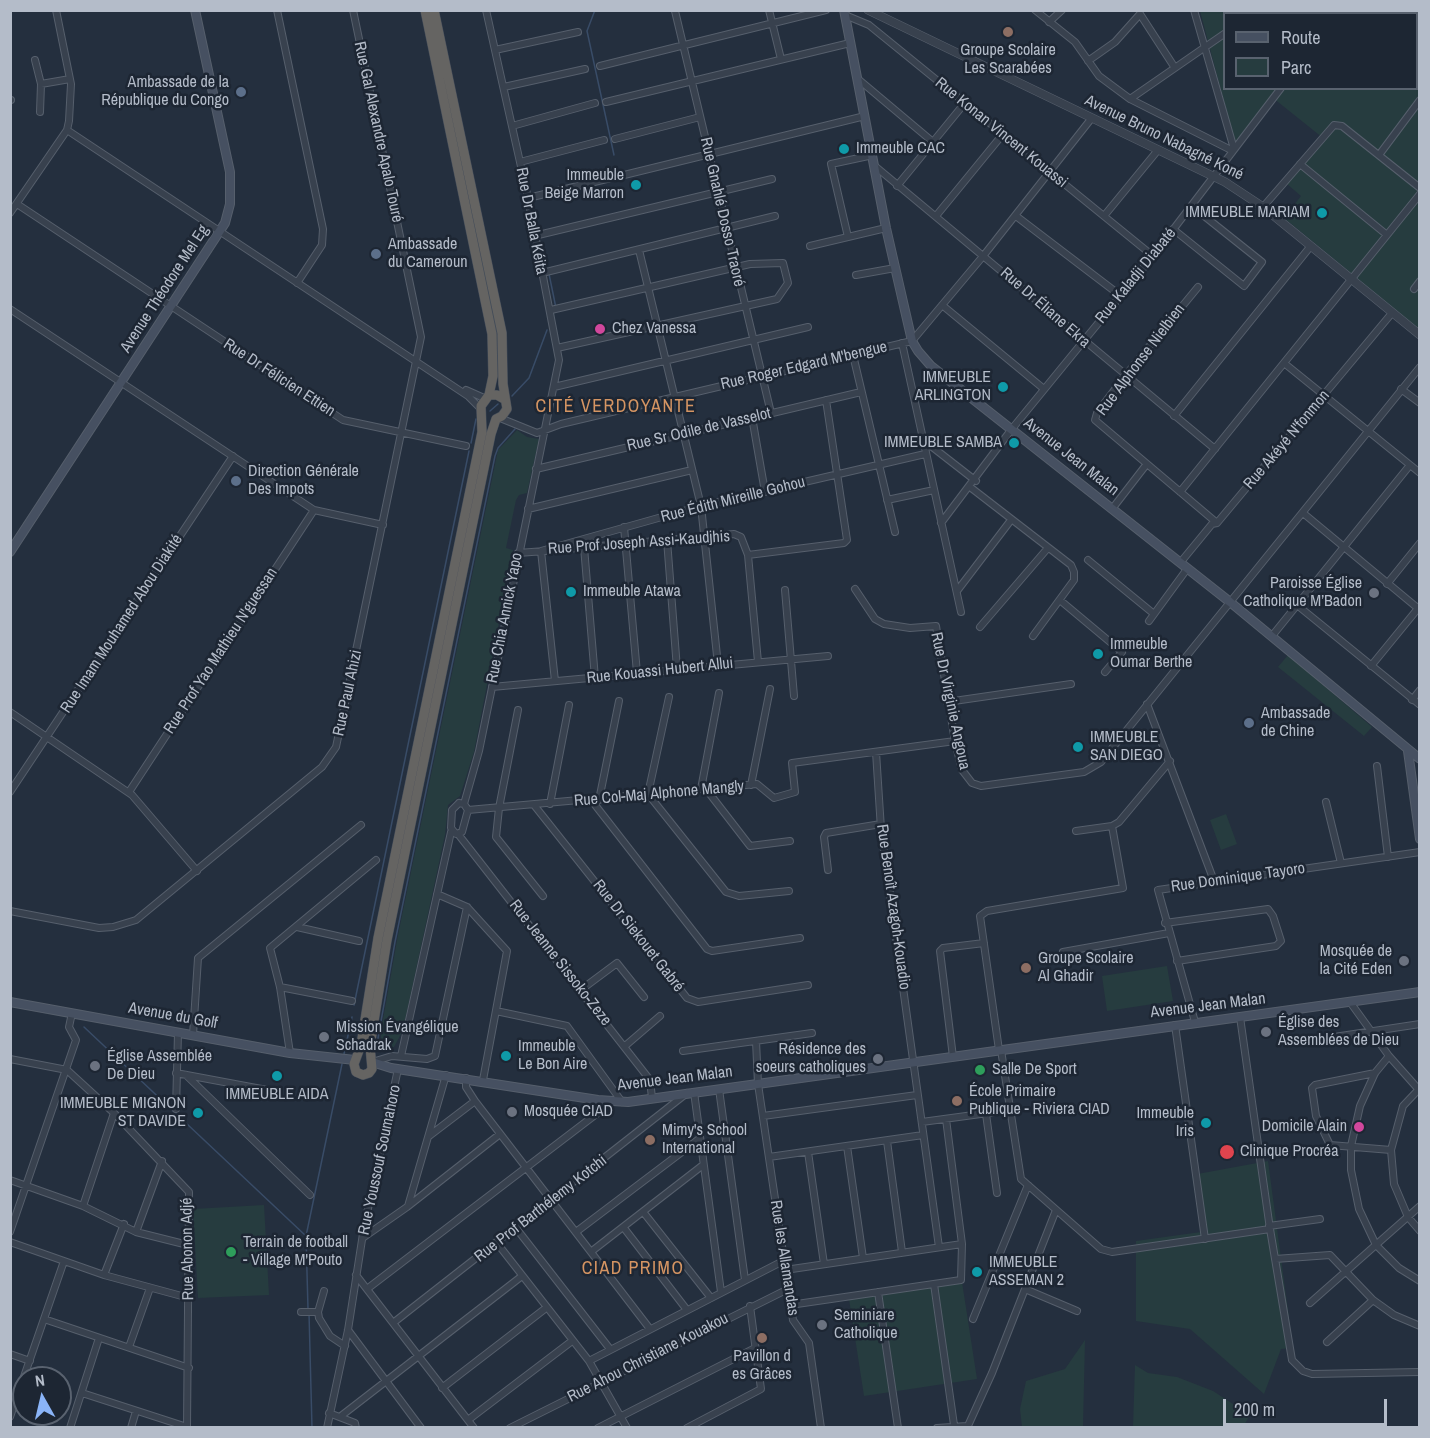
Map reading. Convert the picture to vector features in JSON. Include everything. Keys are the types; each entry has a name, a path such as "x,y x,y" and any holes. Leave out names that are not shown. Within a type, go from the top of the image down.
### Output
{"highway":[{"path":"425,10 492,334 494,376 482,412 482,432 378,938 356,1062 363,1075 371,1064 387,940 498,419 507,409 504,399 502,333 434,10"},
{"path":"487,397 497,394 504,399"},
{"path":"482,412 498,419"},
{"path":"356,1062 364,1055 371,1064"}],"main road":[{"name":"Avenue Théodore Mel Eg","path":"10,552 220,232 230,204 230,172 195,10"},
{"name":"Avenue Jean Malan","path":"845,13 886,228 912,341 931,366 1230,602 1408,751"},
{"path":"1408,751 1419,759"},
{"path":"1408,751 1419,839"},
{"name":"Avenue Jean Malan","path":"371,1064 622,1102 1419,992"},
{"name":"Avenue du Golf","path":"10,1002 290,1053 356,1062"}],"street":[{"path":"10,213 67,130 72,98 56,10"},
{"path":"277,10 323,237 322,245 297,283"},
{"name":"Rue Gal Alexandre Apalo Touré","path":"353,10 421,337 415,361"},
{"name":"Rue Dr Balla Kéita","path":"486,10 528,198 559,360 544,431"},
{"path":"769,10 781,59"},
{"path":"600,66 826,10"},
{"name":"Avenue Bruno Nabagné Koné","path":"868,10 1214,177 1263,207 1419,335"},
{"path":"1035,10 1075,42 1099,76 1130,99 1234,150"},
{"path":"1049,22 1062,10"},
{"path":"1194,10 1234,150"},
{"name":"Rue Gnahlé Dosso Traoré","path":"675,11 771,413"},
{"name":"Rue Konan Vincent Kouassi","path":"845,13 869,25 1153,256"},
{"path":"1088,61 1115,42 1140,14 1175,68"},
{"path":"495,50 578,32"},
{"path":"1130,99 1223,35"},
{"path":"606,102 850,43"},
{"path":"34,60 41,84 40,112"},
{"path":"504,87 585,69"},
{"path":"41,84 70,79"},
{"path":"858,79 933,142"},
{"name":"Rue Kaladji Diabaté","path":"941,523 970,488 1011,430 1153,256 1279,90"},
{"path":"1379,155 1419,100"},
{"path":"512,126 595,103"},
{"path":"897,186 964,104"},
{"path":"528,198 865,116"},
{"path":"615,139 700,117"},
{"path":"912,341 1016,216 1091,119"},
{"path":"1263,207 1334,125 1342,126 1419,188"},
{"path":"67,130 468,396 482,412"},
{"path":"936,216 1003,134"},
{"path":"520,162 604,140"},
{"path":"1104,216 1158,150"},
{"path":"848,237 831,164 873,155"},
{"path":"1300,164 1387,235"},
{"name":"Rue Dr Éliane Ekra","path":"876,167 984,255 1125,376 1215,448"},
{"path":"534,236 772,179"},
{"path":"1180,492 1419,194"},
{"name":"Rue Dr Félicien Ettien","path":"17,204 343,420 466,446"},
{"path":"1173,230 1244,286 1262,262 1203,215"},
{"path":"542,273 775,216"},
{"path":"1016,216 1121,296"},
{"path":"810,246 886,228"},
{"path":"1174,416 1310,247"},
{"path":"639,250 701,506 718,665"},
{"path":"548,323 551,313 647,287 750,264 783,263 788,283 777,298 557,348"},
{"path":"856,275 895,268"},
{"path":"1414,289 1419,281"},
{"name":"Rue Alphonse Nielbien","path":"1198,287 1097,412 1095,420 1217,523"},
{"path":"942,305 1044,389"},
{"path":"10,309 314,510 382,525"},
{"name":"Rue Akéyé N'fonmon","path":"1180,563 1212,524 1217,523 1392,313"},
{"path":"554,387 808,327"},
{"name":"Rue Roger Edgard M'bengue","path":"498,419 537,434 561,424 912,341"},
{"path":"902,343 961,612"},
{"path":"853,355 895,532"},
{"path":"415,361 468,392 487,397"},
{"name":"Rue Paul Ahizi","path":"10,910 99,928 113,927 136,920 322,767 333,753 342,728 382,525 403,434 415,361"},
{"path":"1284,363 1419,473"},
{"name":"Rue Dr Virginie Angoua","path":"855,589 875,619 884,624 910,628 936,626 955,741 962,770 968,780 976,786 1084,772 1101,762 1419,367"},
{"path":"1401,389 1419,403"},
{"name":"Rue Sr Odile de Vasselot","path":"536,469 861,392"},
{"path":"748,555 844,543 847,540 826,400"},
{"path":"507,409 523,428"},
{"path":"752,417 765,492"},
{"name":"Rue Chia Annick Yapo","path":"466,807 544,431"},
{"path":"921,438 975,481"},
{"name":"Rue Édith Mireille Gohou","path":"541,551 701,506 925,454"},
{"name":"Rue Imam Mouhamed Abou Diakité","path":"10,792 233,456"},
{"path":"1112,509 1146,465"},
{"path":"1272,636 1410,465"},
{"path":"528,510 692,470"},
{"path":"970,488 1047,549 1071,565 1074,572 1074,580 1033,636"},
{"path":"887,501 934,490"},
{"name":"Rue Prof Yao Mathieu N'guessan","path":"129,792 314,510"},
{"path":"1303,513 1344,549 1419,608 1371,666"},
{"path":"957,591 1011,520"},
{"path":"624,527 637,673"},
{"name":"Rue Prof Joseph Assi-Kaudjhis","path":"518,553 734,534 741,537 748,555 758,662"},
{"path":"667,540 677,669"},
{"path":"1387,584 1419,543"},
{"path":"584,547 595,678"},
{"path":"980,627 1047,549"},
{"path":"541,551 555,681"},
{"path":"1088,560 1154,614"},
{"path":"1149,621 1187,569"},
{"path":"784,590 794,696"},
{"path":"1060,601 1122,652 1105,672"},
{"path":"1297,604 1419,705"},
{"name":"Rue Kouassi Hubert Allui","path":"492,687 828,656"},
{"path":"947,702 1071,684"},
{"path":"752,785 770,689"},
{"path":"1412,700 1419,690"},
{"path":"719,693 704,789 750,846 790,841"},
{"path":"669,697 648,794 726,892 739,896 789,891"},
{"path":"619,701 596,801 707,949 712,951 800,938"},
{"path":"1148,704 1214,881"},
{"path":"550,804 569,705"},
{"path":"518,710 499,808 496,837 543,896"},
{"path":"10,712 129,792 197,872"},
{"name":"Rue Col-Maj Alphone Mangly","path":"466,807 499,808 596,801 757,784 774,798 795,792 792,763 955,741"},
{"name":"Rue Benoît Azagoh-Kouadio","path":"876,752 881,824 939,1248"},
{"path":"1076,831 1112,826 1119,822 1170,761"},
{"path":"1377,766 1388,856"},
{"path":"1326,802 1341,863"},
{"name":"Rue Dr Siekouet Gabré","path":"534,805 687,998 698,1002 808,985"},
{"path":"401,1056 437,894 455,833 453,807 466,807 464,829 455,833"},
{"path":"828,870 824,837 826,833 881,824"},
{"path":"193,1035 198,958 360,825"},
{"path":"1112,826 1123,888 982,913 980,916 1021,1179 1101,1249 1112,1252 1320,1219"},
{"name":"Rue Jeanne Sissoko-Zeze","path":"455,833 582,989 625,1046 650,1080 652,1098"},
{"name":"Rue Dominique Tayoro","path":"1196,1022 1158,890 1419,852"},
{"path":"290,1053 280,987 270,948 376,860"},
{"path":"437,894 467,907 507,951 483,1080"},
{"path":"371,1064 401,1056 427,1059 435,1056 467,907"},
{"path":"1168,922 1268,909 1273,916 1281,941 1276,946 1179,960"},
{"path":"297,927 359,942"},
{"path":"1063,952 1169,933"},
{"path":"953,1057 940,951 943,948 984,942"},
{"path":"582,989 617,963 644,997"},
{"path":"280,987 352,1000"},
{"path":"1350,1002 1389,1056 1419,1090 1403,1106 1391,1150 1394,1185 1408,1217 1419,1231"},
{"path":"496,1011 567,1026 622,1102"},
{"path":"10,1232 76,1040 69,1027 72,1013"},
{"path":"625,1046 660,1016"},
{"path":"1240,1017 1269,1228 1292,1360 1303,1371 1312,1374 1419,1372"},
{"path":"1301,1042 1419,1024"},
{"path":"1175,1025 1205,1239"},
{"path":"176,1109 178,1033"},
{"path":"683,1052 812,1033"},
{"name":"Rue les Allamandas","path":"756,1041 758,1084 790,1305 793,1320 809,1342 821,1428"},
{"path":"1389,1056 1375,1073 1360,1106 1351,1146 1351,1170 1359,1209 1376,1245 1399,1268 1419,1281"},
{"path":"10,1059 67,1070"},
{"name":"Rue Youssouf Soumahoro","path":"327,1428 345,1346 395,1068"},
{"name":"Rue Abonon Adjé","path":"67,1070 114,1113 189,1192 187,1427"},
{"path":"176,1073 267,1090"},
{"path":"1375,1073 1314,1085 1312,1088 1316,1116 1328,1142 1334,1146 1391,1150"},
{"path":"186,1075 310,1195"},
{"path":"407,1207 446,1075"},
{"path":"466,1078 466,1087 475,1101 650,1329"},
{"path":"719,1089 745,1280"},
{"path":"691,1092 721,1293"},
{"name":"Rue Prof Barthélemy Kotchi","path":"393,1323 691,1092"},
{"path":"763,1116 917,1095"},
{"path":"429,1136 475,1101"},
{"path":"367,1289 612,1102"},
{"path":"922,1122 1010,1110"},
{"path":"83,1206 114,1113"},
{"path":"986,1114 997,1193"},
{"path":"790,1305 961,1280 962,1244 946,1119"},
{"path":"364,1237 407,1207 500,1134"},
{"path":"769,1157 924,1135"},
{"path":"576,1232 699,1139"},
{"path":"887,1141 902,1252"},
{"path":"847,1146 863,1258"},
{"path":"808,1152 824,1264"},
{"path":"136,1232 162,1161"},
{"path":"592,1251 644,1213 703,1165"},
{"path":"10,1180 83,1206 124,1224 136,1232 188,1245"},
{"path":"973,1319 1028,1185"},
{"path":"1310,1303 1419,1206"},
{"path":"937,1428 954,1425 967,1427 992,1373 1056,1210"},
{"path":"644,1213 711,1298"},
{"path":"104,1275 124,1224"},
{"path":"516,1228 610,1348"},
{"path":"624,1228 687,1310"},
{"path":"10,1242 104,1275 189,1298"},
{"path":"497,1243 589,1361 627,1428"},
{"path":"785,1270 962,1244"},
{"path":"1275,1259 1330,1255 1373,1300 1394,1315 1419,1326"},
{"path":"28,1366 64,1261"},
{"path":"589,1361 610,1348 783,1261"},
{"path":"356,1275 474,1428"},
{"path":"340,1416 522,1276"},
{"path":"934,1284 954,1425"},
{"path":"129,1347 150,1288"},
{"name":"Rue Ahou Christiane Kouakou","path":"510,1428 788,1289"},
{"path":"1025,1289 1077,1311"},
{"path":"324,1291 309,1312 330,1336 345,1346"},
{"path":"878,1292 898,1428"},
{"path":"1327,1342 1373,1300"},
{"path":"687,1428 700,1425 761,1389 750,1306"},
{"path":"442,1388 546,1308"},
{"path":"44,1319 189,1368"},
{"path":"348,1330 421,1428"},
{"path":"70,1428 99,1338"},
{"path":"468,1420 572,1341"},
{"path":"598,1428 755,1348"},
{"path":"10,1354 30,1361"},
{"path":"81,1393 187,1427"},
{"path":"131,1428 136,1411"},
{"path":"329,1413 355,1423 356,1428"}],"green space":[{"path":"1200,11 1419,11 1419,329 1284,218 1301,196 1287,184 1323,138 1273,98 1236,147"},
{"path":"517,430 527,437 539,439 527,493 519,495 516,500 506,548 513,550 474,752 460,796 448,805 445,835 403,1030 394,1047 381,1048 381,1031 398,935 498,450"},
{"path":"1288,655 1372,727 1364,736 1278,667"},
{"path":"1226,814 1237,844 1221,850 1210,820"},
{"path":"1167,966 1173,1001 1107,1011 1102,976"},
{"path":"1268,1161 1293,1348 1281,1349 1264,1394 1190,1329 1136,1321 1136,1241 1201,1232 1192,1175"},
{"name":"Terrain de football - Village M'Pouto","path":"264,1205 269,1295 198,1298 193,1209"},
{"path":"962,1282 977,1379 864,1396 849,1299"},
{"path":"1085,1340 1083,1427 1022,1427 1020,1409 1026,1381 1065,1369"},
{"path":"1135,1365 1148,1373 1177,1377 1213,1391 1250,1415 1243,1427 1133,1427"}],"waterway":[{"path":"595,10 587,31 614,155"},
{"path":"549,274 556,308"},
{"path":"512,396 529,378 547,330"},
{"path":"490,411 498,404"},
{"path":"471,443 476,419"},
{"path":"377,1044 395,942 495,456 498,448 515,429"},
{"path":"354,1005 469,451"},
{"path":"344,1054 352,1017"},
{"path":"84,1027 306,1236"},
{"path":"308,1309 306,1236 342,1064"},
{"path":"309,1313 312,1428"}],"place":[{"name":"Groupe Scolaire Les Scarabées","path":"1008,32"},
{"name":"Ambassade de la République du Congo","path":"241,92"},
{"name":"Immeuble CAC","path":"844,149"},
{"name":"Immeuble Beige Marron","path":"636,185"},
{"name":"IMMEUBLE MARIAM","path":"1322,213"},
{"name":"Ambassade du Cameroun","path":"376,254"},
{"name":"Chez Vanessa","path":"600,329"},
{"name":"IMMEUBLE ARLINGTON","path":"1003,387"},
{"name":"IMMEUBLE SAMBA","path":"1014,443"},
{"name":"Direction Générale Des Impots","path":"236,481"},
{"name":"Immeuble Atawa","path":"571,592"},
{"name":"Paroisse Église Catholique M’Badon","path":"1374,593"},
{"name":"Immeuble Oumar Berthe","path":"1098,654"},
{"name":"Ambassade de Chine","path":"1249,723"},
{"name":"IMMEUBLE SAN DIEGO","path":"1078,747"},
{"name":"Mosquée de la Cité Eden","path":"1404,961"},
{"name":"Groupe Scolaire Al Ghadir","path":"1026,968"},
{"name":"Église des Assemblées de Dieu","path":"1266,1032"},
{"name":"Mission Évangélique Schadrak","path":"324,1037"},
{"name":"Immeuble Le Bon Aire","path":"506,1056"},
{"name":"Résidence des soeurs catholiques","path":"878,1059"},
{"name":"Église Assemblée De Dieu","path":"95,1066"},
{"name":"Salle De Sport","path":"980,1070"},
{"name":"IMMEUBLE AIDA","path":"277,1076"},
{"name":"École Primaire Publique - Riviera CIAD","path":"957,1101"},
{"name":"Mosquée CIAD","path":"512,1112"},
{"name":"IMMEUBLE MIGNON ST DAVIDE","path":"198,1113"},
{"name":"Immeuble Iris","path":"1206,1123"},
{"name":"Domicile Alain","path":"1359,1127"},
{"name":"Mimy's School International","path":"650,1140"},
{"name":"Clinique Procréa","path":"1227,1152"},
{"name":"Terrain de football - Village M'Pouto","path":"231,1252"},
{"name":"IMMEUBLE ASSEMAN 2","path":"977,1272"},
{"name":"Seminiare Catholique","path":"822,1325"},
{"name":"Pavillon d es Grâces","path":"762,1338"}],"district":[{"name":"CITÉ VERDOYANTE","path":"616,407"},
{"name":"CIAD PRIMO","path":"633,1269"}]}
